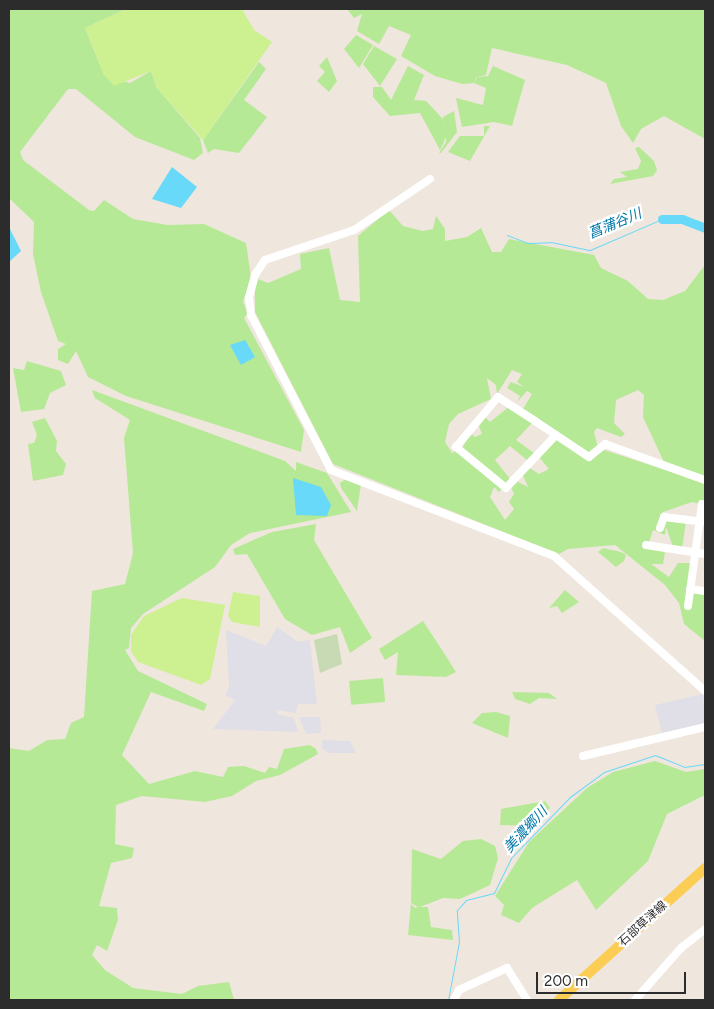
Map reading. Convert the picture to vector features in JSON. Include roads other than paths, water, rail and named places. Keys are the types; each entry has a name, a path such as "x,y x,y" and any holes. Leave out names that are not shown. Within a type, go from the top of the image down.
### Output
{"main road":[{"name":"石部草津線","path":"559,1000 705,868"}],"street":[{"path":"430,180 354,230 265,260 255,275 249,298 251,315 331,470 554,556 705,691"},
{"path":"556,435 506,488 456,447 498,397 589,456 605,444 705,480"},
{"path":"688,606 702,522 702,504"},
{"path":"660,528 664,517 702,522"},
{"path":"646,545 705,554"},
{"path":"690,589 705,590"},
{"path":"583,756 705,727"},
{"path":"635,1000 681,948 705,929"},
{"path":"454,1000 457,988 507,968 528,1000"}],"water":[{"path":"172,167 197,187 181,208 152,199"},
{"path":"9,227 21,251 9,262"},
{"path":"245,340 255,357 241,365 230,345"},
{"path":"293,478 321,487 331,505 327,516 296,515"}],"waterway":[{"name":"菖蒲谷川","path":"507,235 528,243 551,242 590,250 662,219"},
{"name":"菖蒲谷川","path":"662,219 682,219 705,228"},
{"name":"美濃郷川","path":"448,1000 459,942 457,910 466,900 494,893 511,858 570,797 604,772 655,755 684,767 705,764"}]}
